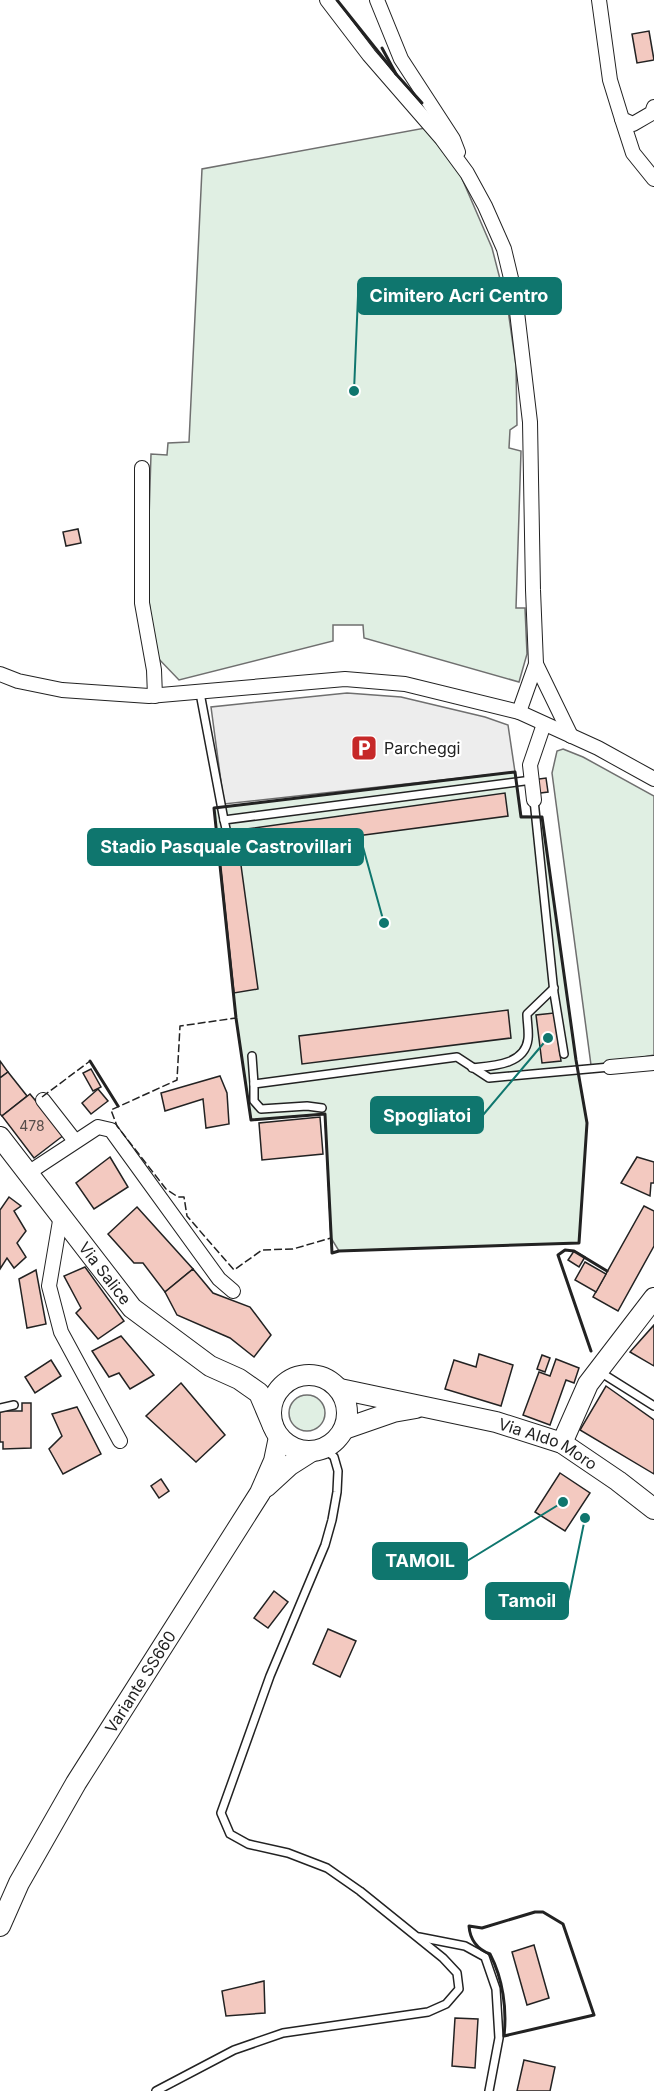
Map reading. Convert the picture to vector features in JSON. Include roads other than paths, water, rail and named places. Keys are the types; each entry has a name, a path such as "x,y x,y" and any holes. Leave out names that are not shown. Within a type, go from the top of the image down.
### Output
{"main road":[{"name":"Via Salice","path":"0,1137 132,1308 210,1366 238,1378"},
{"path":"562,1443 588,1384 653,1300"},
{"path":"260,1493 290,1466 336,1440 344,1429 348,1408 340,1389 332,1382 312,1374 292,1378 283,1384 272,1403 271,1415 276,1432"},
{"path":"238,1378 283,1384"},
{"path":"238,1378 259,1393 276,1432 289,1445 300,1450 318,1450"},
{"name":"Via Aldo Moro","path":"340,1389 496,1422 562,1443 654,1509"},
{"name":"Via Aldo Moro","path":"344,1429 393,1412 428,1406"},
{"name":"Variante SS660","path":"0,1926 19,1883 76,1783 260,1493 274,1461 276,1432"}],"street":[{"path":"327,0 369,55 442,139 466,173 485,206 504,249 515,295 530,422 536,664 519,712"},
{"path":"599,0 610,80 633,153 654,179"},
{"path":"377,4 401,59 453,139 466,173"},
{"path":"622,118 633,124 652,113 654,107"},
{"path":"142,468 142,603 154,670 154,696"},
{"path":"536,664 571,736"},
{"path":"0,674 18,681 62,690 154,696 345,679 405,684 519,712 654,779"},
{"path":"534,800 530,765 544,724"},
{"path":"610,1067 654,1063"},
{"path":"43,1100 75,1141"},
{"path":"28,1173 98,1127 111,1130 213,1270 233,1291"},
{"path":"61,1215 49,1286 61,1332 120,1441"}],"lane":[{"path":"200,693 229,842"},
{"path":"224,820 532,780"},
{"path":"534,800 554,988 564,1054"},
{"path":"472,1068 504,1064 524,1052 528,1040 527,1014 554,988"},
{"path":"252,1056 254,1101 261,1109 307,1106 322,1108"},
{"path":"254,1084 458,1057 489,1078 610,1067"},
{"path":"598,1371 654,1406"},
{"path":"0,1407 14,1406"},
{"path":"156,2091 234,2050 283,2033 428,2012 446,2004 459,1989 457,1973 360,1891 327,1868 288,1853 248,1844 230,1834 221,1813 270,1676 325,1545 332,1520 338,1471 334,1457 318,1450"},
{"path":"417,1937 465,1946 485,1958 496,1989 499,2038 489,2091"}],"place":[{"name":"Cimitero Acri Centro","path":"354,391"},
{"name":"Parcheggi","path":"364,748"},
{"name":"Stadio Pasquale Castrovillari","path":"384,923"},
{"name":"Spogliatoi","path":"548,1038"},
{"name":"TAMOIL","path":"563,1502"},
{"name":"Tamoil","path":"585,1518"}]}
